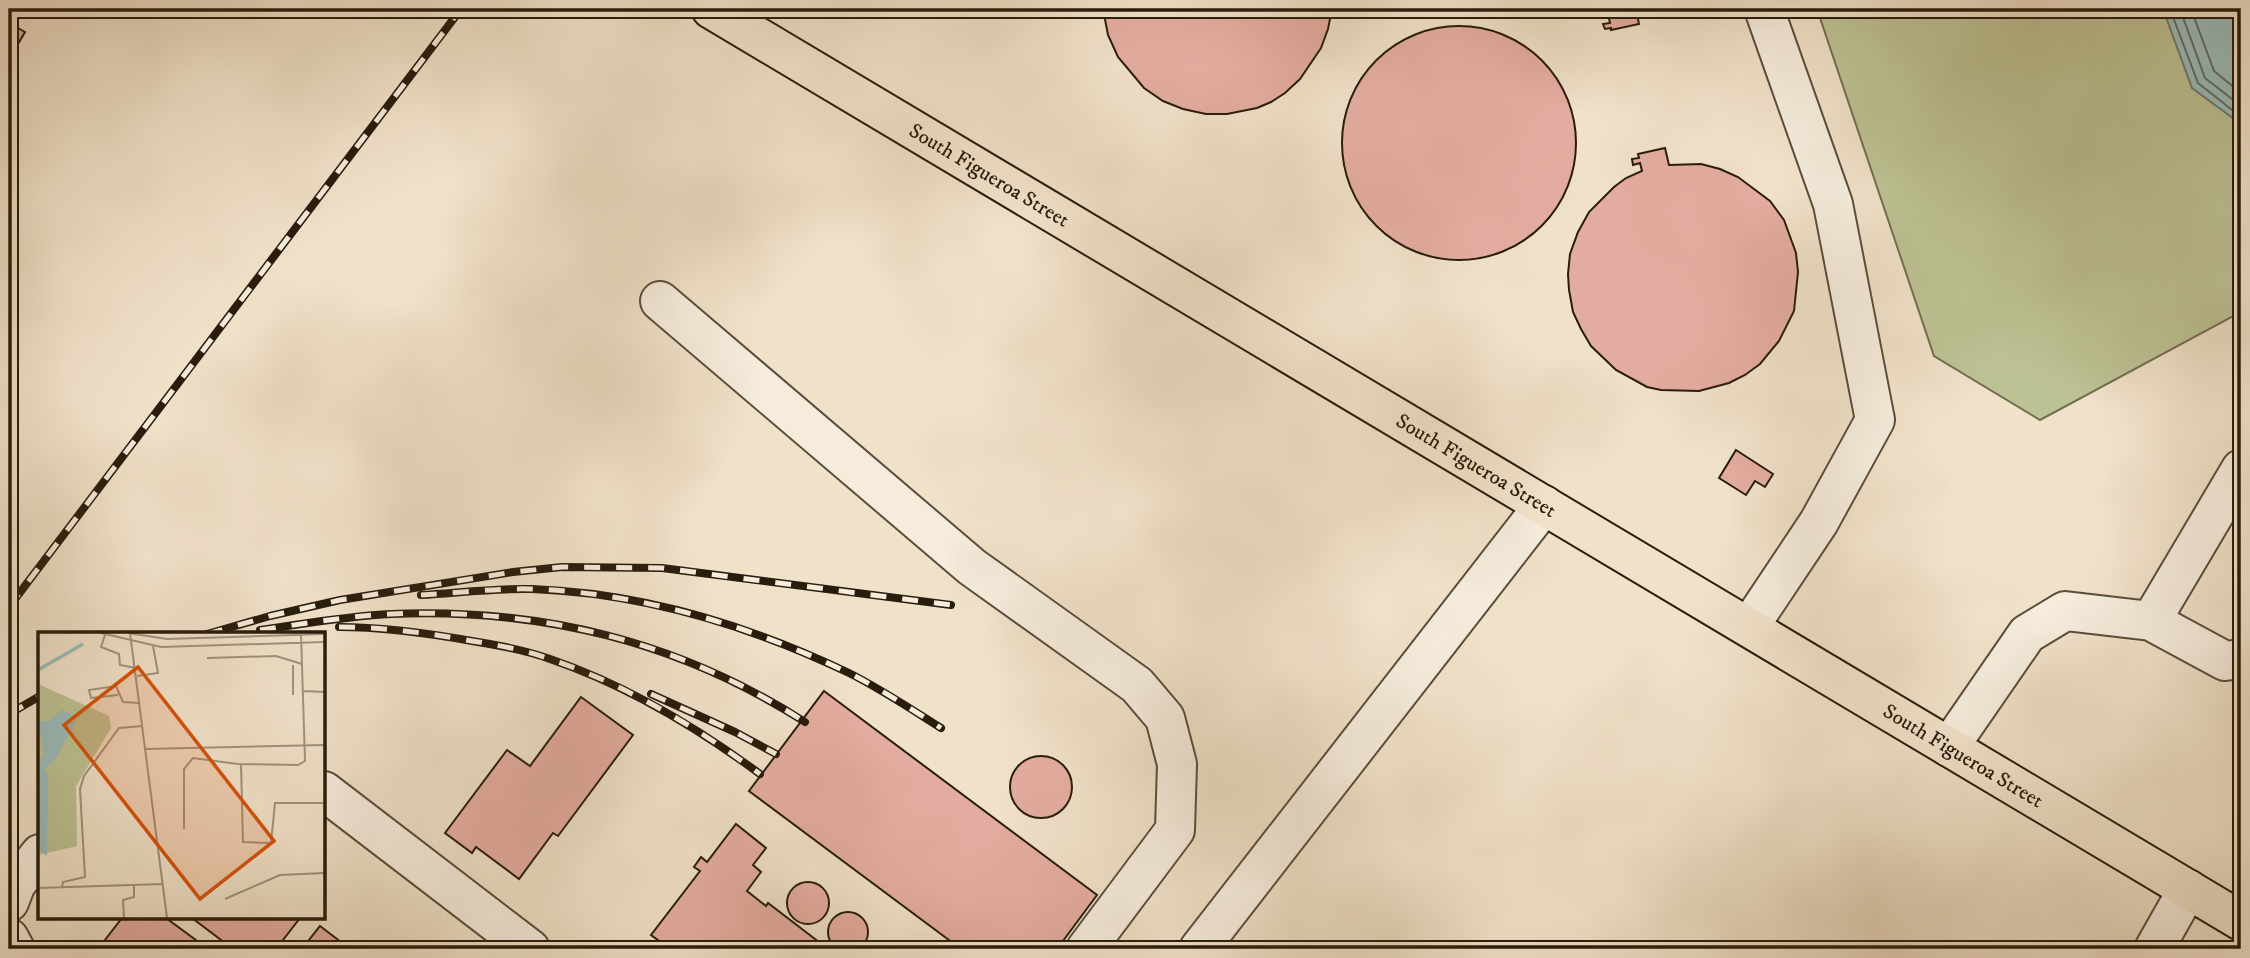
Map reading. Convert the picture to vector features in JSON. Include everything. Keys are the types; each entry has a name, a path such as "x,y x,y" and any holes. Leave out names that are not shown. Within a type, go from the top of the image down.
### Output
{"main road":[{"name":"South Figueroa Street","path":"711,9 2241,921"}],"lane":[{"path":"1749,627 1819,522 1875,420 1833,204 1764,9"},
{"path":"660,301 972,567 1136,685 1165,718 1177,764 1175,830 1086,949"},
{"path":"2151,621 2241,469"},
{"path":"1199,949 1544,505"},
{"path":"1950,747 2027,634 2065,611 2151,621 2225,661 2241,659"},
{"path":"326,793 530,949"},
{"path":"9,902 16,884 38,856"},
{"path":"2154,949 2189,890"},
{"path":"9,938 15,949"}],"green space":[{"path":"1817,9 2241,9 2241,312 2040,420 1934,356"}],"water":[{"path":"2163,9 2241,9 2241,124 2192,88"}],"building":[{"path":"1103,9 1332,9 1321,48 1300,79 1285,93 1257,108 1227,114 1206,114 1163,101 1144,88 1118,57 1108,35"},
{"path":"1561,9 1636,9 1639,24 1605,29 1603,24 1610,23 1608,14"},
{"path":"9,23 25,32 9,59"},
{"path":"1459,26 1482,28 1504,35 1542,60 1567,98 1574,120 1574,166 1567,188 1542,226 1504,251 1482,258 1459,260 1436,258 1414,251 1376,226 1351,188 1344,166 1342,143 1344,120 1351,98 1376,60 1414,35 1436,28"},
{"path":"1665,148 1669,165 1701,164 1720,169 1738,177 1770,201 1784,220 1796,253 1798,272 1794,311 1779,341 1760,364 1745,375 1729,383 1699,391 1647,387 1616,370 1591,346 1581,329 1573,312 1569,290 1570,254 1589,212 1614,187 1642,171 1640,163 1633,165 1632,159 1639,158 1638,154"},
{"path":"1736,450 1773,474 1765,487 1755,481 1746,495 1719,478"},
{"path":"824,691 1097,895 1057,949 961,949 749,791"},
{"path":"581,697 633,735 558,836 553,833 519,879 476,847 472,853 445,833 507,750 530,766"},
{"path":"1035,756 1047,756 1063,765 1070,775 1070,799 1063,809 1047,818 1035,818 1024,813 1015,804 1010,793 1010,781 1015,770 1024,761"},
{"path":"736,824 766,848 753,865 761,872 747,891 766,906 768,903 828,949 670,949 651,935 700,871 694,867 701,857 707,862"},
{"path":"808,882 823,888 829,903 823,918 808,924 793,918 787,903 793,888"},
{"path":"848,912 862,918 868,932 862,946 848,952 834,946 828,932 834,918"},
{"path":"120,920 169,920 208,949 98,949"},
{"path":"195,920 298,920 276,949 233,949"},
{"path":"320,926 350,949 302,949"}],"railway":[{"path":"9,607 461,9"},
{"path":"214,632 340,600 513,572 562,567 662,568 951,605"},
{"path":"421,595 532,589 614,597 695,615 812,656 884,692 941,728"},
{"path":"260,630 391,614 502,617 555,624 607,635 708,670 805,722"},
{"path":"339,627 439,635 511,648 550,659 606,681 659,708 760,774"},
{"path":"651,694 776,754"},
{"path":"9,714 38,697"}]}
